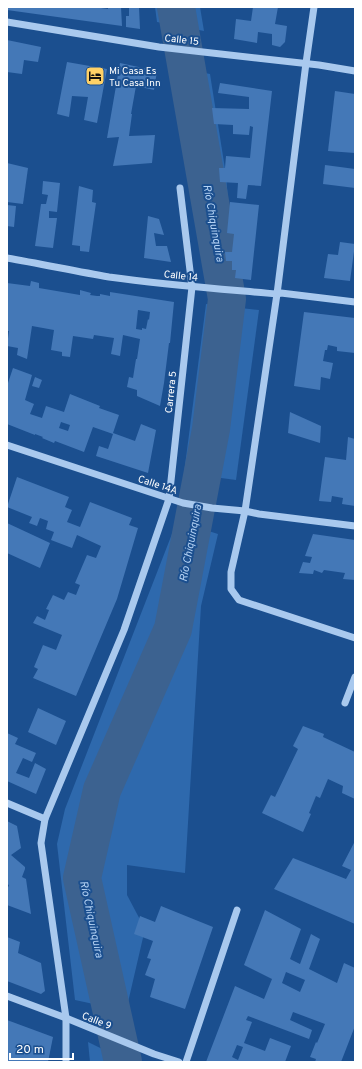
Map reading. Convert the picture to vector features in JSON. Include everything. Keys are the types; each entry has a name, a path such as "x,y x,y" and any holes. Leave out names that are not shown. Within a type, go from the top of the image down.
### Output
{"street":[{"path":"314,7 277,294 245,512 231,572 231,589 239,600 355,638"},
{"name":"Calle 15","path":"7,22 160,46 306,63 355,71"},
{"name":"Carrera 5","path":"66,1062 66,1018 42,843 45,819 124,630 168,499 192,287 180,188"},
{"name":"Calle 14","path":"7,258 110,277 192,287 277,294 281,293 355,302"},
{"name":"Calle 14A","path":"7,445 183,503 355,526"},
{"path":"345,703 355,677"},
{"path":"7,803 45,819"},
{"path":"186,1062 237,910"},
{"name":"Calle 9","path":"7,996 154,1054 179,1062"}],"shaded area":[{"path":"155,7 200,7 204,31 157,22"},
{"path":"169,66 210,74 226,175 234,270 204,270"},
{"path":"206,304 259,310 236,480 184,473"},
{"path":"177,521 218,534 201,606 185,873 127,865 127,895 145,929 126,1011 75,1000 57,844 65,809"},
{"path":"88,1042 129,1062 90,1062"}],"building":[{"path":"7,7 94,7 108,9 108,7 121,7 122,26 7,10"},
{"path":"129,7 139,7 140,29 126,27 126,16 129,16"},
{"path":"253,7 278,7 275,24 287,26 285,42 280,47 272,45 272,34 258,32 257,43 234,39 236,19 251,21"},
{"path":"7,40 41,47 38,62 24,60 22,74 7,72"},
{"path":"67,62 107,69 97,123 84,120 88,97 72,96 69,117 57,114"},
{"path":"120,63 157,71 154,90 136,86 129,136 155,135 152,163 113,166 119,137 107,138"},
{"path":"220,83 272,91 261,186 248,185 246,199 237,198 238,183 220,182 219,168 225,168 226,156 250,158 253,127 250,126 249,135 233,134 233,125 214,124 212,108 249,109 249,97 218,93"},
{"path":"335,91 355,94 355,153 328,151"},
{"path":"7,163 28,168 23,204 7,202"},
{"path":"325,165 355,169 355,188 323,184"},
{"path":"43,181 60,183 57,212 49,211 49,218 57,218 53,248 35,246 41,204 46,204 48,195 42,194"},
{"path":"79,186 93,190 92,202 96,203 89,252 80,251 80,246 72,245"},
{"path":"230,202 259,205 251,280 235,278 236,270 232,270 232,261 226,261 225,252 232,252 234,234 227,233"},
{"path":"7,205 16,206 14,227 7,226"},
{"path":"148,216 159,219 164,235 154,233 156,246 167,246 171,262 144,258"},
{"path":"340,242 355,244 350,281 324,278 328,254 338,255"},
{"path":"31,281 39,283 39,288 80,295 80,290 91,293 90,295 97,296 100,296 100,294 110,296 110,292 174,302 170,343 160,406 137,396 137,390 127,387 129,377 133,378 140,339 123,335 120,356 111,354 114,338 94,335 93,339 73,336 70,357 62,356 62,352 51,350 54,330 32,326 27,359 17,355 18,348 7,346 9,331 7,331 7,283 30,286","holes":["138,310 150,312 146,329 136,329"]},
{"path":"304,312 355,318 355,353 337,351 337,347 328,345 327,350 325,350 323,361 333,363 330,379 321,377 320,390 294,386"},
{"path":"13,368 32,375 25,400 34,404 30,414 42,418 46,406 64,412 70,394 100,406 99,408 119,415 113,433 135,441 141,424 156,430 148,473 96,456 99,446 108,449 113,434 93,427 84,452 55,441 54,443 42,438 43,437 7,424 7,386","holes":["61,422 70,425 68,431 59,428"]},
{"path":"35,377 42,380 39,388 32,386"},
{"path":"290,412 321,426 320,443 288,433"},
{"path":"348,437 355,439 355,506 342,504 343,498 332,496 331,502 319,501 325,457 346,460"},
{"path":"17,477 69,497 65,507 72,510 67,522 80,527 90,502 132,518 129,525 138,528 117,599 76,696 33,678 38,669 34,667 43,645 56,650 62,635 33,623 37,616 45,620 49,610 46,609 53,595 64,600 68,592 76,595 80,585 75,583 87,555 96,558 101,546 77,535 72,548 51,540 54,532 46,529 48,521 40,518 37,526 29,523 32,517 7,507"},
{"path":"7,523 50,543 40,568 7,553"},
{"path":"313,534 355,540 355,580 343,579 345,573 324,570 322,573 314,570 313,574 299,573 303,562 310,563 312,557 305,556"},
{"path":"38,708 66,721 56,745 28,732"},
{"path":"303,726 324,734 323,737 355,752 355,799 342,793 343,786 328,779 320,798 316,796 309,813 311,814 303,832 262,813 271,795 275,797 298,749 293,746"},
{"path":"7,733 18,738 15,744 36,753 32,762 23,758 16,773 29,778 35,763 46,769 36,794 7,781"},
{"path":"7,821 17,826 21,848 11,855 25,867 22,877 26,879 31,914 7,905 7,890 9,885 7,884"},
{"path":"355,841 355,924 274,889 293,858 346,879 351,870 342,866"},
{"path":"161,906 213,927 185,1009 150,997 155,979 145,975 151,959 147,958 153,941 134,934 140,916 155,922"},
{"path":"265,910 301,929 290,959 300,964 311,934 320,939 309,969 337,983 344,963 355,968 355,1026 341,1062 315,1062 316,1059 310,1057 325,1024 293,1012 290,1020 312,1030 309,1039 248,1016 246,1020 252,1022 244,1043 265,1051 270,1038 291,1046 285,1062 206,1062 235,986 264,999 272,979 244,965","holes":["286,972 305,980 300,992 282,983","237,1045 243,1047 238,1060 232,1057"]},
{"path":"7,937 20,942 18,953 41,963 45,991 41,994 7,981"},
{"path":"7,1020 53,1037 48,1062 7,1062"}],"waterway":[{"name":"Río Chiquinquira","path":"123,1062 82,878 102,790 173,629 211,429 227,299 176,7"}],"place":[{"name":"Mi Casa Es Tu Casa Inn","path":"95,76"}]}
